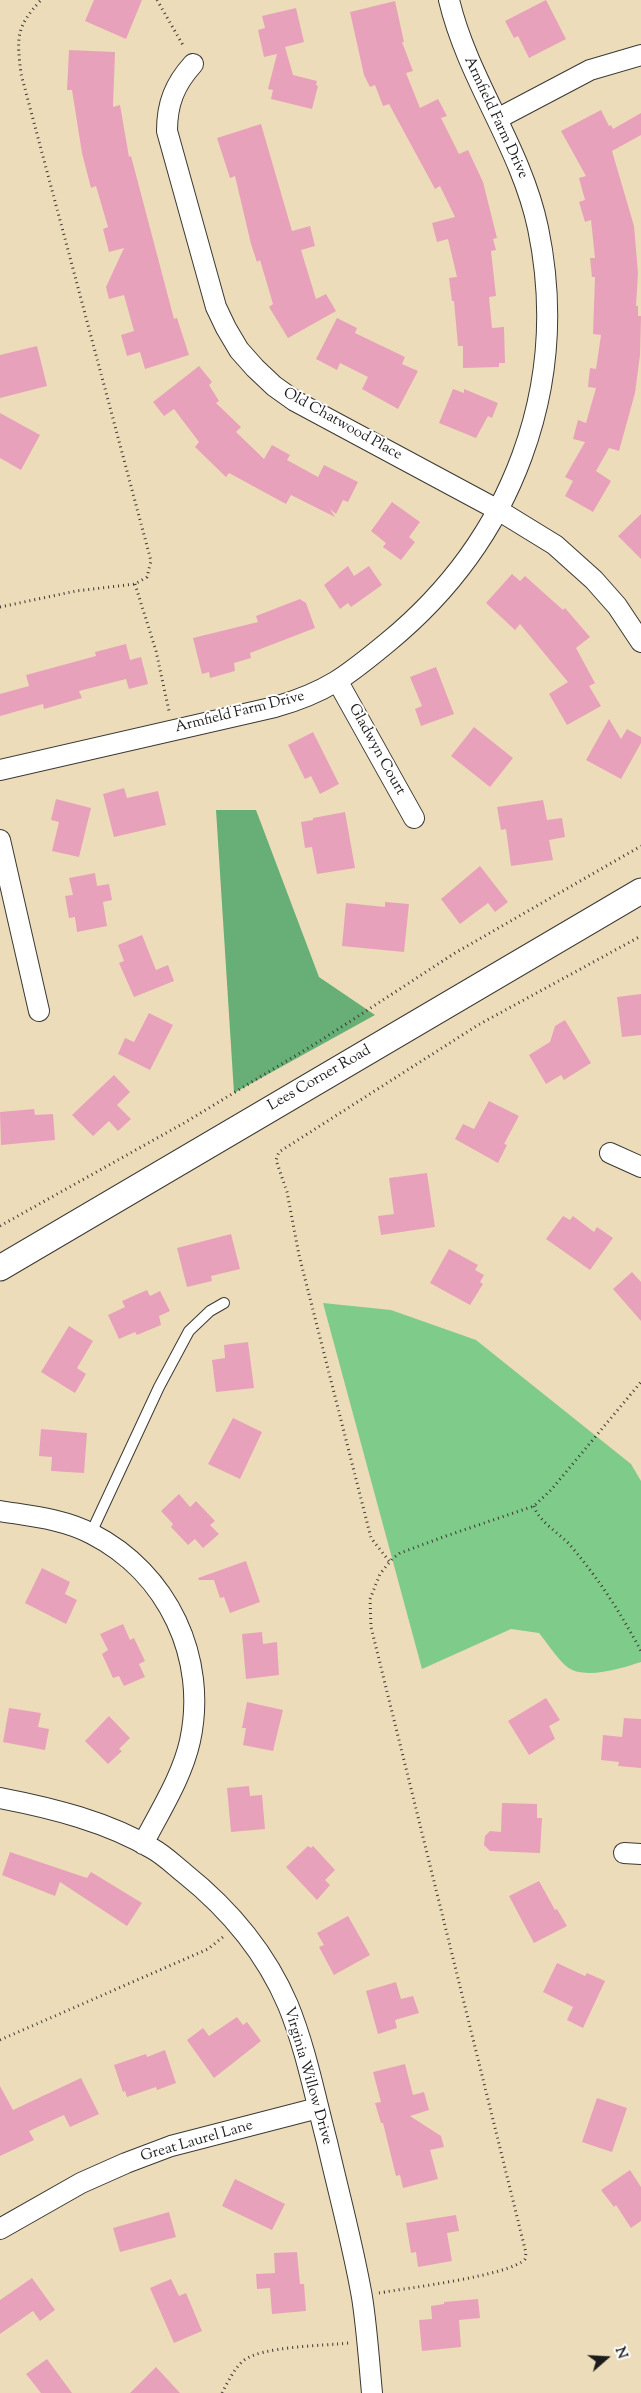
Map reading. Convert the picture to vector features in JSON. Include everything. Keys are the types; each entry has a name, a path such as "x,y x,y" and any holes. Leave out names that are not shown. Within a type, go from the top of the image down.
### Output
{"street":[{"name":"Armfield Farm Drive","path":"0,770 305,699 338,682 409,624 433,601 458,572 498,510 526,446 538,408 545,371 548,332 546,278 538,228 518,162 468,60 455,25 449,0"},
{"path":"497,119 590,70 617,60 641,55"},
{"name":"Old Chatwood Place","path":"193,64 180,78 171,95 167,113 167,131 216,307 239,350 274,386 295,401 498,510 569,556 617,606 641,642"},
{"name":"Gladwyn Court","path":"338,682 414,818"},
{"path":"0,840 39,1011"},
{"name":"Lees Corner Road","path":"0,1268 641,891"},
{"path":"610,1153 641,1167"},
{"path":"0,1511 50,1520 91,1533 135,1564 154,1584 177,1620 187,1648 193,1676 194,1705 187,1749 176,1780 143,1844"},
{"name":"Virginia Willow Drive","path":"0,1798 57,1810 115,1830 154,1849 208,1893 237,1923 261,1954 287,2004 298,2031 318,2108 349,2232 362,2296 372,2393"},
{"name":"Great Laurel Lane","path":"0,2229 81,2183 126,2163 171,2146 318,2108"}],"lane":[{"path":"91,1533 159,1387 189,1331 210,1311 224,1303"}],"path":[{"path":"0,607 76,591 135,584 147,577 151,561 21,74 19,50 22,22 41,0"},
{"path":"157,0 193,64"},
{"path":"135,584 156,650 172,730"},
{"path":"0,1226 184,1123 323,1039 455,953 641,846"},
{"path":"389,1561 372,1538 299,1254 287,1192 276,1160 279,1152 454,1039 641,936"},
{"path":"362,2296 472,2277 515,2266 524,2259 526,2253 371,1627 370,1599 380,1574 389,1561 409,1550 534,1506 551,1490 641,1382"},
{"path":"534,1506 536,1513 561,1535 607,1592 641,1651"},
{"path":"0,2040 208,1949 237,1923"},
{"path":"222,2393 235,2369 255,2354 269,2350 367,2341"}],"green space":[{"path":"216,810 256,810 319,977 375,1015 234,1093"},
{"path":"323,1303 391,1310 476,1340 631,1464 641,1481 641,1662 603,1672 582,1673 566,1666 555,1655 539,1633 511,1629 422,1669"}],"building":[{"path":"94,0 142,0 126,39 85,21"},
{"path":"546,0 566,39 529,58 518,36 514,38 505,21"},
{"path":"395,1 404,42 402,42 413,71 406,73 420,108 438,99 447,116 441,118 459,154 468,150 483,182 497,238 493,239 496,250 491,251 496,296 489,297 492,328 504,327 505,363 499,363 499,367 463,368 463,346 458,346 454,301 452,301 449,278 457,277 448,239 437,242 432,223 455,217 440,186 435,189 389,104 383,106 375,85 370,87 364,75 350,12"},
{"path":"296,8 304,42 285,47 293,75 317,81 316,85 318,86 312,109 271,99 273,90 268,89 277,54 264,57 258,30 265,28 262,16"},
{"path":"69,50 115,52 113,107 120,105 129,157 131,156 174,319 177,318 189,355 145,369 140,352 127,356 121,335 134,331 124,295 109,299 106,287 124,248 109,252 103,229 108,227 96,186 91,188 82,153 72,90 67,90"},
{"path":"601,110 609,126 611,125 613,129 641,113 641,135 612,151 634,226 638,273 636,306 638,306 638,316 641,316 640,355 635,393 619,451 609,448 596,471 611,481 593,512 565,496 573,481 565,477 585,442 573,439 578,420 586,423 596,388 588,387 590,368 596,369 601,335 593,334 595,277 592,277 590,258 595,258 591,220 585,222 579,202 585,200 579,178 586,176 561,131"},
{"path":"261,124 292,231 310,226 315,246 301,250 316,299 326,294 336,311 288,338 269,307 273,304 260,260 257,262 251,244 235,176 230,178 217,138"},
{"path":"337,318 357,328 355,333 405,357 402,364 418,371 398,409 362,389 368,377 340,363 337,370 316,359"},
{"path":"37,346 47,386 0,398 0,355"},
{"path":"199,366 212,382 209,385 219,401 216,403 241,427 236,432 264,459 272,445 290,455 287,460 318,477 324,465 358,482 348,502 343,500 336,514 330,509 335,517 291,495 286,504 229,473 226,477 195,447 199,442 174,409 164,416 153,402"},
{"path":"453,389 464,393 464,389 498,403 492,418 488,416 476,438 439,423"},
{"path":"0,413 40,435 21,470 0,458"},
{"path":"392,502 420,522 409,537 415,542 401,560 383,547 386,543 371,531"},
{"path":"641,514 641,559 618,536"},
{"path":"348,566 354,576 369,566 382,585 351,607 348,603 340,609 324,585"},
{"path":"512,574 520,581 525,576 563,610 565,608 590,637 576,648 595,683 589,686 601,706 567,725 549,694 568,682 520,624 515,630 486,603"},
{"path":"300,599 306,603 315,628 250,653 251,658 234,663 235,671 210,678 209,672 202,674 193,638 258,622 256,616"},
{"path":"126,644 130,660 141,657 148,684 129,689 126,679 79,691 82,698 44,709 43,704 0,716 0,694 29,686 26,675 96,656 95,652"},
{"path":"436,667 454,714 421,726 415,709 422,706 410,677"},
{"path":"609,719 621,739 627,729 641,737 641,743 621,779 586,760"},
{"path":"474,727 513,758 490,787 451,756"},
{"path":"313,732 339,784 320,794 311,776 305,779 288,745"},
{"path":"124,788 127,798 158,791 166,825 114,837 103,794"},
{"path":"56,799 91,808 79,857 52,851 59,822 51,820"},
{"path":"543,800 547,820 562,818 565,837 549,840 553,860 511,866 506,829 501,830 497,807"},
{"path":"345,812 355,868 317,874 312,847 305,848 301,822"},
{"path":"480,866 508,902 495,912 488,903 460,924 441,899"},
{"path":"95,873 97,886 109,884 112,900 103,902 107,926 77,932 75,917 69,918 65,896 73,895 69,878"},
{"path":"385,902 409,904 404,952 342,946 346,903 385,907"},
{"path":"142,935 156,970 168,965 174,981 134,997 119,963 124,961 118,945"},
{"path":"641,994 641,1035 622,1037 617,997"},
{"path":"149,1013 173,1025 150,1070 118,1054 125,1038 134,1042"},
{"path":"565,1020 591,1063 564,1080 561,1075 546,1084 529,1055 550,1042 555,1026"},
{"path":"114,1075 130,1092 117,1105 131,1119 118,1131 109,1121 93,1136 72,1115"},
{"path":"489,1101 519,1116 504,1144 507,1145 498,1163 455,1139 463,1124 474,1129"},
{"path":"34,1109 35,1115 53,1114 55,1140 1,1145 0,1112"},
{"path":"427,1173 435,1227 381,1235 378,1216 394,1214 389,1178"},
{"path":"563,1216 570,1220 573,1216 594,1232 597,1227 613,1238 590,1270 546,1239"},
{"path":"231,1234 240,1269 211,1276 212,1281 187,1287 177,1248"},
{"path":"449,1249 478,1265 475,1270 484,1275 480,1282 483,1284 470,1305 430,1283"},
{"path":"632,1272 641,1282 641,1321 613,1289"},
{"path":"147,1290 150,1296 160,1291 170,1311 159,1316 161,1325 137,1335 135,1332 119,1339 108,1315 125,1307 122,1301"},
{"path":"69,1326 93,1341 77,1368 86,1374 75,1393 41,1372"},
{"path":"248,1342 254,1388 216,1392 212,1360 225,1358 224,1345"},
{"path":"233,1418 262,1432 240,1479 208,1464"},
{"path":"41,1429 87,1433 84,1473 51,1471 52,1457 39,1456"},
{"path":"179,1494 190,1507 196,1501 215,1521 210,1525 219,1534 203,1548 195,1539 188,1545 171,1527 173,1524 161,1511"},
{"path":"246,1561 260,1602 230,1613 224,1597 220,1598 214,1580 199,1580 198,1578"},
{"path":"42,1568 70,1582 65,1594 77,1600 66,1624 25,1603"},
{"path":"123,1624 130,1640 134,1638 145,1661 139,1664 145,1677 124,1686 119,1676 113,1678 102,1654 108,1650 100,1634"},
{"path":"262,1632 263,1644 277,1642 279,1675 246,1679 242,1634"},
{"path":"546,1698 560,1720 549,1726 555,1739 529,1755 508,1721"},
{"path":"247,1702 283,1710 273,1751 243,1745 246,1728 242,1728"},
{"path":"9,1708 41,1713 38,1727 49,1729 45,1750 3,1742"},
{"path":"109,1716 130,1738 119,1749 122,1751 108,1764 85,1741"},
{"path":"624,1718 641,1719 641,1768 618,1766 619,1762 601,1760 603,1735 622,1737"},
{"path":"249,1786 250,1796 262,1795 265,1829 231,1832 227,1788"},
{"path":"502,1803 537,1804 537,1818 542,1818 540,1853 490,1851 484,1845 485,1836 490,1831 501,1832"},
{"path":"308,1846 311,1848 313,1846 335,1870 325,1880 330,1885 317,1900 286,1867"},
{"path":"10,1852 87,1878 91,1872 142,1903 127,1926 60,1882 55,1896 2,1875"},
{"path":"539,1881 555,1910 557,1909 567,1926 534,1943 509,1896"},
{"path":"348,1916 370,1955 334,1975 319,1947 324,1945 317,1933"},
{"path":"557,1963 585,1976 587,1973 605,1981 583,2028 567,2020 573,2007 543,1992"},
{"path":"396,1982 401,1999 413,1996 419,2013 395,2020 397,2028 378,2034 366,1991"},
{"path":"237,2017 243,2025 247,2022 261,2041 214,2078 187,2040 203,2028 209,2036"},
{"path":"165,2050 176,2083 157,2090 156,2087 127,2097 125,2091 123,2092 114,2065 146,2054 147,2057"},
{"path":"405,2064 413,2095 424,2092 429,2110 410,2116 441,2136 444,2147 430,2150 438,2179 403,2188 400,2175 396,2176 383,2123 381,2123 375,2103 381,2102 373,2072"},
{"path":"81,2078 99,2114 70,2127 64,2115 29,2131 34,2140 0,2156 0,2086 13,2110"},
{"path":"597,2098 627,2108 612,2152 582,2142"},
{"path":"630,2170 641,2187 641,2221 631,2228 616,2205 614,2207 601,2190"},
{"path":"235,2179 285,2204 272,2230 222,2206"},
{"path":"169,2212 176,2237 120,2252 113,2228"},
{"path":"456,2215 459,2231 447,2233 452,2261 418,2267 416,2252 411,2253 406,2223"},
{"path":"297,2252 300,2284 304,2284 306,2311 272,2314 270,2288 257,2289 256,2274 275,2273 274,2253"},
{"path":"32,2278 55,2310 40,2321 33,2311 0,2334 0,2300"},
{"path":"171,2279 179,2296 186,2293 202,2331 174,2343 150,2288"},
{"path":"478,2299 480,2318 459,2320 461,2347 422,2351 419,2320 432,2319 431,2306 444,2304 444,2302"},
{"path":"47,2359 72,2393 41,2393 26,2374"},
{"path":"156,2367 180,2393 130,2393"}]}
